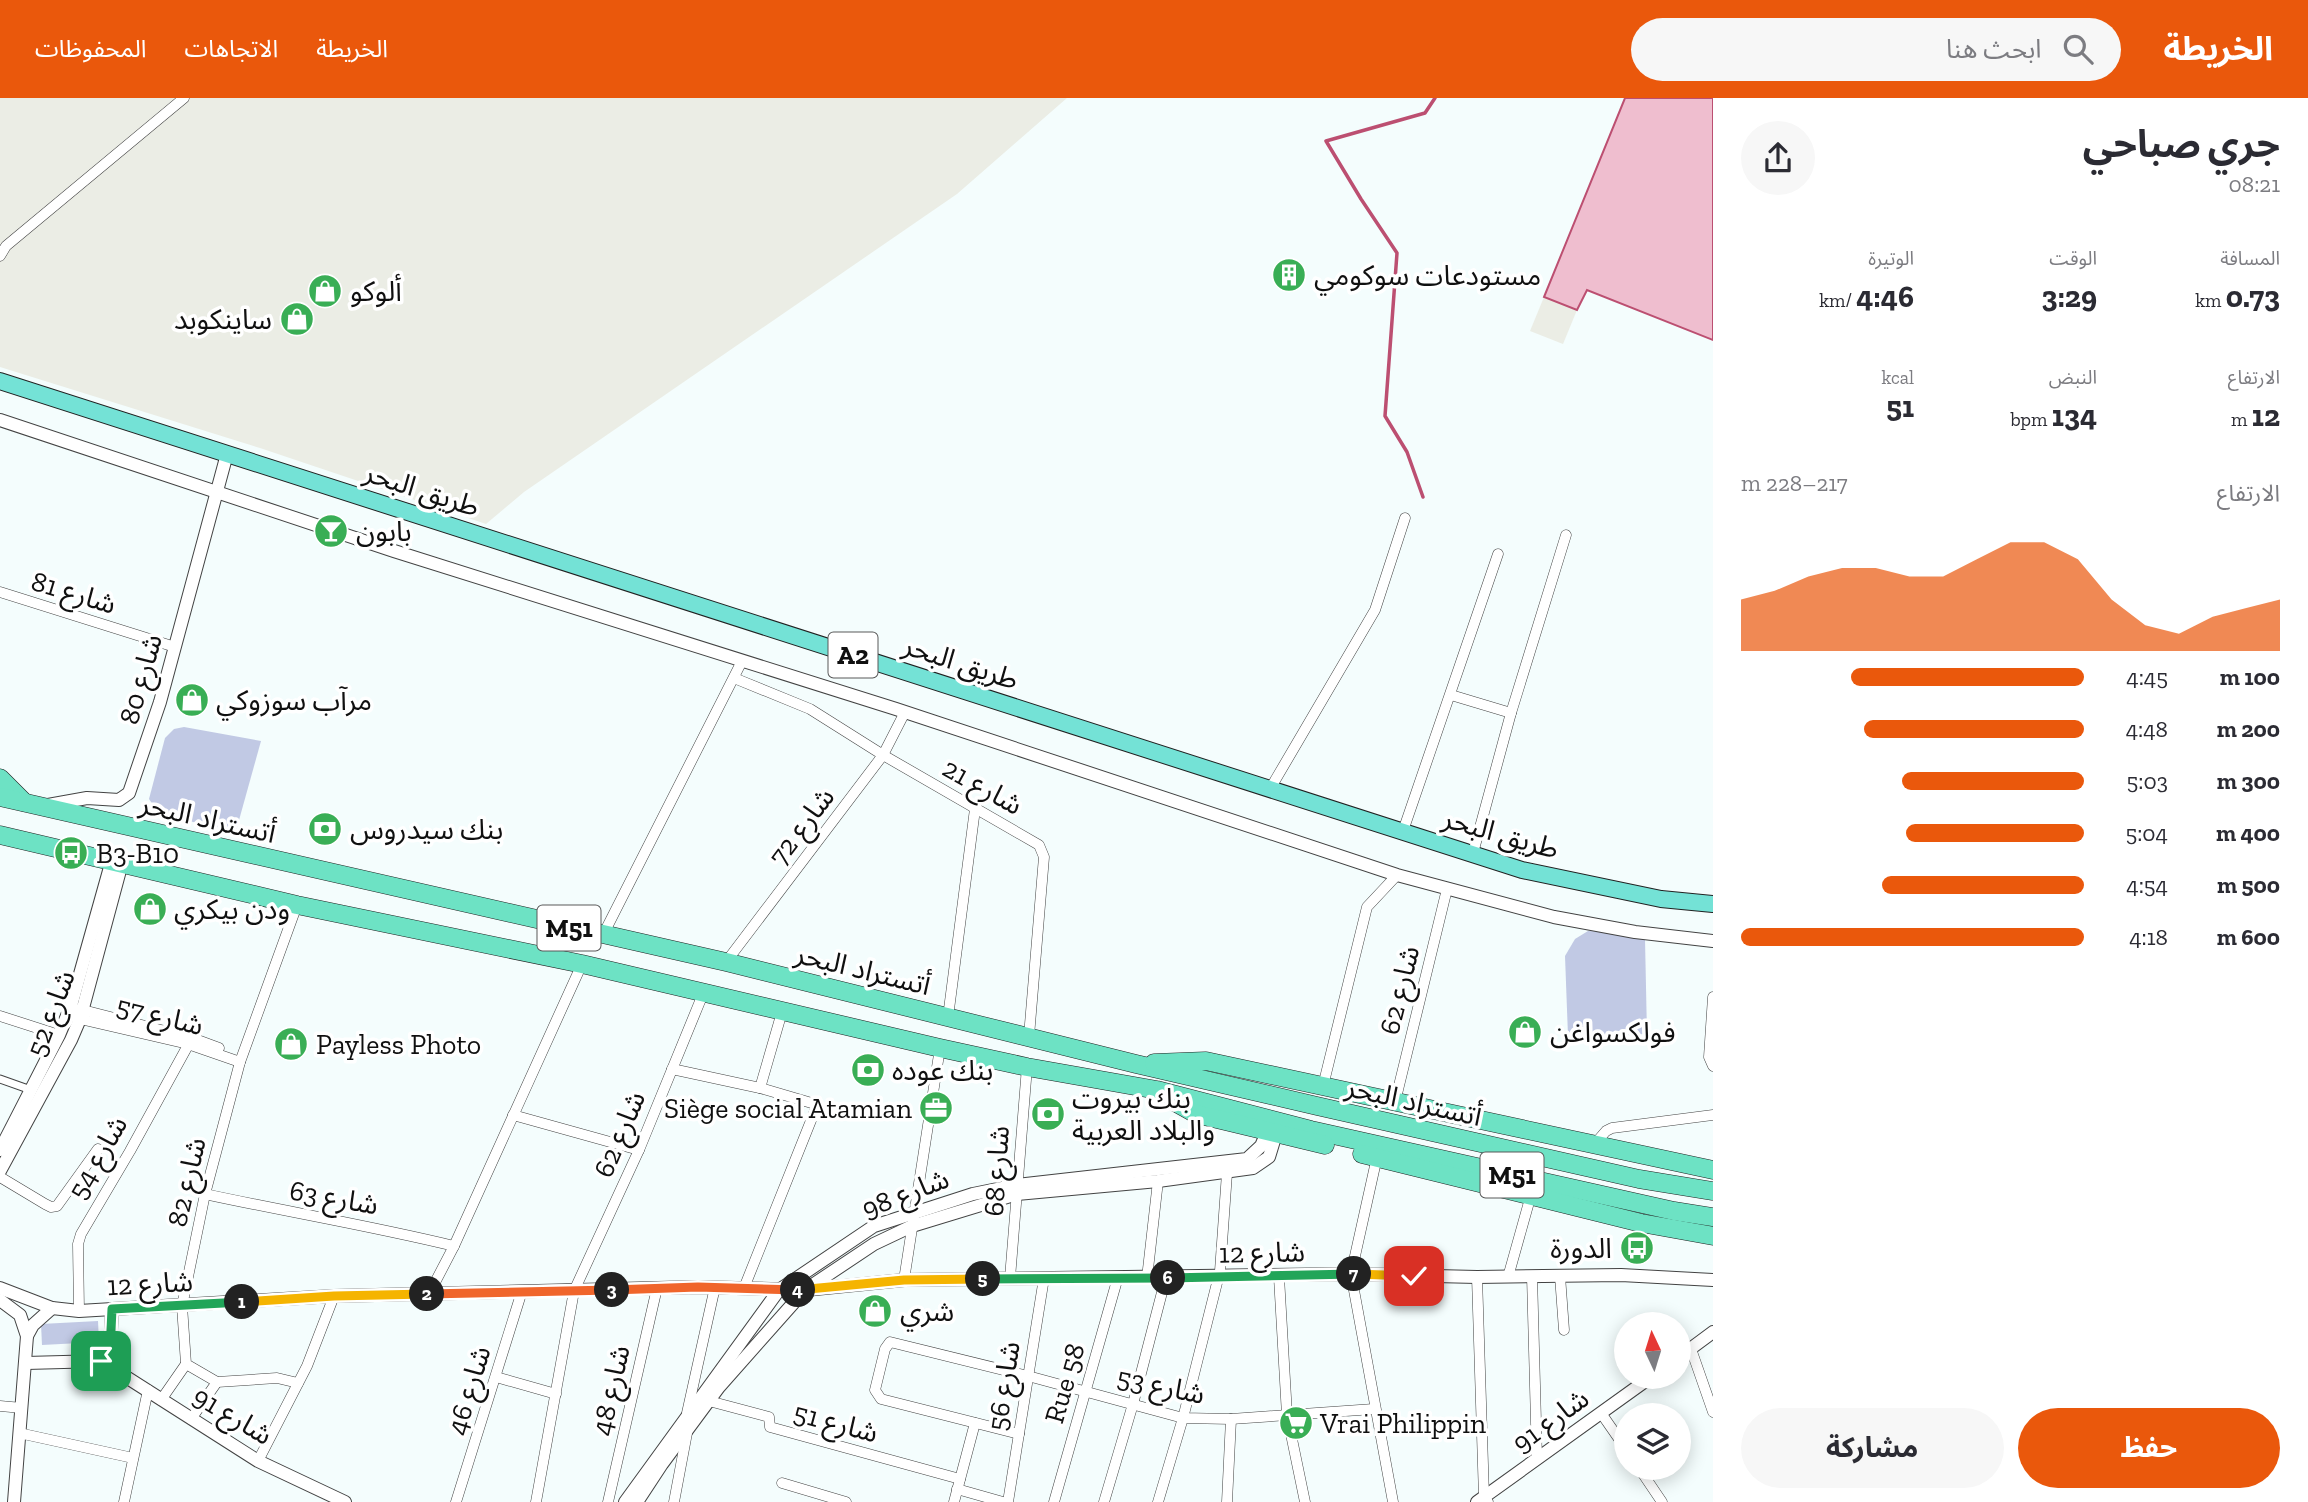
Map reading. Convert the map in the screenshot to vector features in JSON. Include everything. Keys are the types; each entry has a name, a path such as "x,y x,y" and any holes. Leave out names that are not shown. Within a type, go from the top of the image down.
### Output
{"highway":[{"name":"طريق البحر","path":"0,381 1522,870 1661,899 1713,904"},
{"path":"0,778 24,802"},
{"name":"أتستراد البحر","path":"0,797 726,962 1317,1106 1639,1180 1713,1191"},
{"name":"أتستراد البحر","path":"0,835 297,905 582,964 703,995 1027,1067 1157,1090 1311,1130 1674,1211 1713,1217"},
{"path":"1136,1064 1206,1061 1713,1170"},
{"path":"1157,1090 1196,1115 1641,1223 1713,1236"}],"street":[{"path":"0,256 6,246 184,98"},
{"path":"0,420 146,467 215,493 905,712 1397,875 1555,917 1635,932 1713,941"},
{"name":"شارع 80","path":"44,806 77,799 119,800 125,798 131,788 156,717 227,454"},
{"path":"1270,789 1375,610 1405,518"},
{"path":"1473,853 1511,713 1566,535"},
{"path":"1404,831 1498,554"},
{"name":"شارع 81","path":"0,592 175,647"},
{"path":"603,935 743,661"},
{"name":"شارع 21","path":"734,678 810,709 883,755 1039,845 1044,857 1030,1036"},
{"path":"1451,695 1511,713"},
{"name":"شارع 72","path":"726,962 883,755 905,712"},
{"path":"948,1017 975,809"},
{"name":"شارع 52","path":"0,1171 71,1040 75,1012 117,862"},
{"path":"1323,1086 1367,907 1397,875"},
{"name":"شارع 62","path":"1395,1102 1447,889"},
{"name":"شارع 82","path":"186,1364 182,1306 205,1194 242,1059 297,905"},
{"path":"429,1294 454,1246 582,964"},
{"name":"شارع 62","path":"574,1291 639,1150 703,995"},
{"path":"1713,997 1709,1057 1713,1066"},
{"name":"شارع 52","path":"0,1150 59,1035 75,1012"},
{"name":"شارع 57","path":"75,1012 190,1041 242,1059"},
{"path":"760,1088 782,1013"},
{"path":"0,1016 59,1035"},
{"name":"شارع 54","path":"79,1311 78,1244 81,1234 190,1041"},
{"path":"904,1280 940,1048"},
{"name":"شارع 68","path":"1010,1279 1027,1067"},
{"path":"672,1069 760,1088 815,1104 816,1113 744,1288"},
{"path":"0,1079 31,1090"},
{"path":"513,1115 639,1150"},
{"path":"1593,1146 1612,1128 1713,1115"},
{"name":"شارع 98","path":"1017,1189 1158,1181 1247,1158 1272,1133"},
{"name":"شارع 98","path":"637,1502 709,1401 805,1290 912,1220 973,1194 1203,1170 1227,1172 1253,1168 1272,1152 1272,1133"},
{"path":"0,1177 45,1204 57,1206 98,1149"},
{"path":"1377,1157 1350,1274 1393,1502"},
{"path":"1158,1502 1183,1418 1218,1278 1227,1172"},
{"path":"1147,1278 1158,1181"},
{"name":"شارع 63","path":"205,1194 389,1230 454,1246"},
{"path":"1508,1277 1531,1195"},
{"name":"شارع 98","path":"625,1502 779,1290 874,1226 912,1220"},
{"path":"1691,1277 1713,1271"},
{"name":"شارع 12","path":"0,1288 52,1308 79,1311 334,1296 715,1287 805,1290 904,1280 1218,1278 1350,1274 1691,1277"},
{"path":"1532,1276 1537,1459"},
{"path":"1560,1276 1564,1331"},
{"name":"Rue 58","path":"1054,1502 1118,1277"},
{"path":"1279,1277 1287,1415 1305,1502"},
{"path":"1478,1277 1483,1500"},
{"path":"1691,1277 1713,1280"},
{"name":"شارع 56","path":"1005,1502 1044,1278"},
{"path":"1104,1502 1166,1278"},
{"path":"686,1417 715,1287"},
{"name":"شارع 48","path":"608,1502 657,1288"},
{"name":"شارع 46","path":"457,1502 523,1291"},
{"path":"536,1502 574,1291"},
{"path":"258,1461 307,1366 334,1296"},
{"path":"0,1300 20,1315 27,1336 14,1502"},
{"path":"27,1336 33,1325 52,1308"},
{"path":"26,1363 101,1361 110,1351 112,1309"},
{"path":"1712,1406 1691,1349 1713,1332"},
{"name":"شارع 53","path":"975,1423 881,1399 876,1390 885,1349 890,1342 1183,1418 1231,1419 1374,1409"},
{"name":"شارع 91","path":"101,1361 258,1461 345,1502"},
{"path":"161,1400 186,1364 217,1382 277,1378 298,1383"},
{"path":"496,1377 556,1394"},
{"path":"191,1419 217,1382"},
{"path":"124,1502 148,1390"},
{"name":"شارع 91","path":"1483,1500 1633,1390"},
{"name":"شارع 51","path":"709,1401 769,1417 770,1427 959,1484"},
{"path":"0,1406 22,1408"},
{"path":"1601,1413 1614,1432"},
{"path":"1227,1502 1231,1419"},
{"path":"954,1502 975,1423 1018,1434"},
{"path":"674,1502 687,1432"},
{"path":"19,1433 133,1458"},
{"path":"1647,1480 1662,1502"},
{"path":"782,1483 846,1502"},
{"path":"959,1484 1005,1502"}],"shaded area":[{"path":"0,98 1067,98 957,194 524,492 486,524 260,448 0,367"},
{"path":"1625,98 1713,98 1713,340 1587,290 1577,310 1544,297"},
{"path":"1544,297 1577,310 1563,344 1530,331"},
{"path":"184,727 261,741 236,831 160,815 149,799 165,738 174,729"},
{"path":"1588,931 1623,932 1645,939 1647,1034 1568,1036 1565,956 1575,939"},
{"path":"98,1321 99,1342 42,1345 41,1324"}],"waterway":[{"path":"1423,497 1407,452 1385,416 1397,253 1326,141 1425,113 1435,98"}],"place":[{"name":"مستودعات سوكومي","path":"1289,275"},
{"name":"ألوكو","path":"325,291"},
{"name":"ساينكوبد","path":"297,319"},
{"name":"بابون","path":"331,531"},
{"name":"مرآب سوزوكي","path":"192,700"},
{"name":"بنك سيدروس","path":"325,829"},
{"name":"B3-B10","path":"71,853"},
{"name":"ودن بيكري","path":"150,909"},
{"name":"فولكسواغن","path":"1525,1032"},
{"name":"Payless Photo","path":"291,1044"},
{"name":"بنك عوده","path":"868,1070"},
{"name":"Siège social Atamian","path":"936,1108"},
{"name":"بنك بيروت والبلاد العربية","path":"1048,1114"},
{"name":"الدورة","path":"1637,1248"},
{"name":"شري","path":"875,1311"},
{"name":"Vrai Philippin","path":"1296,1423"}],"route":[{"path":"101,1361 110,1351 112,1309 334,1296 698,1287 805,1290 904,1280 1218,1278 1350,1274 1414,1276"}]}
